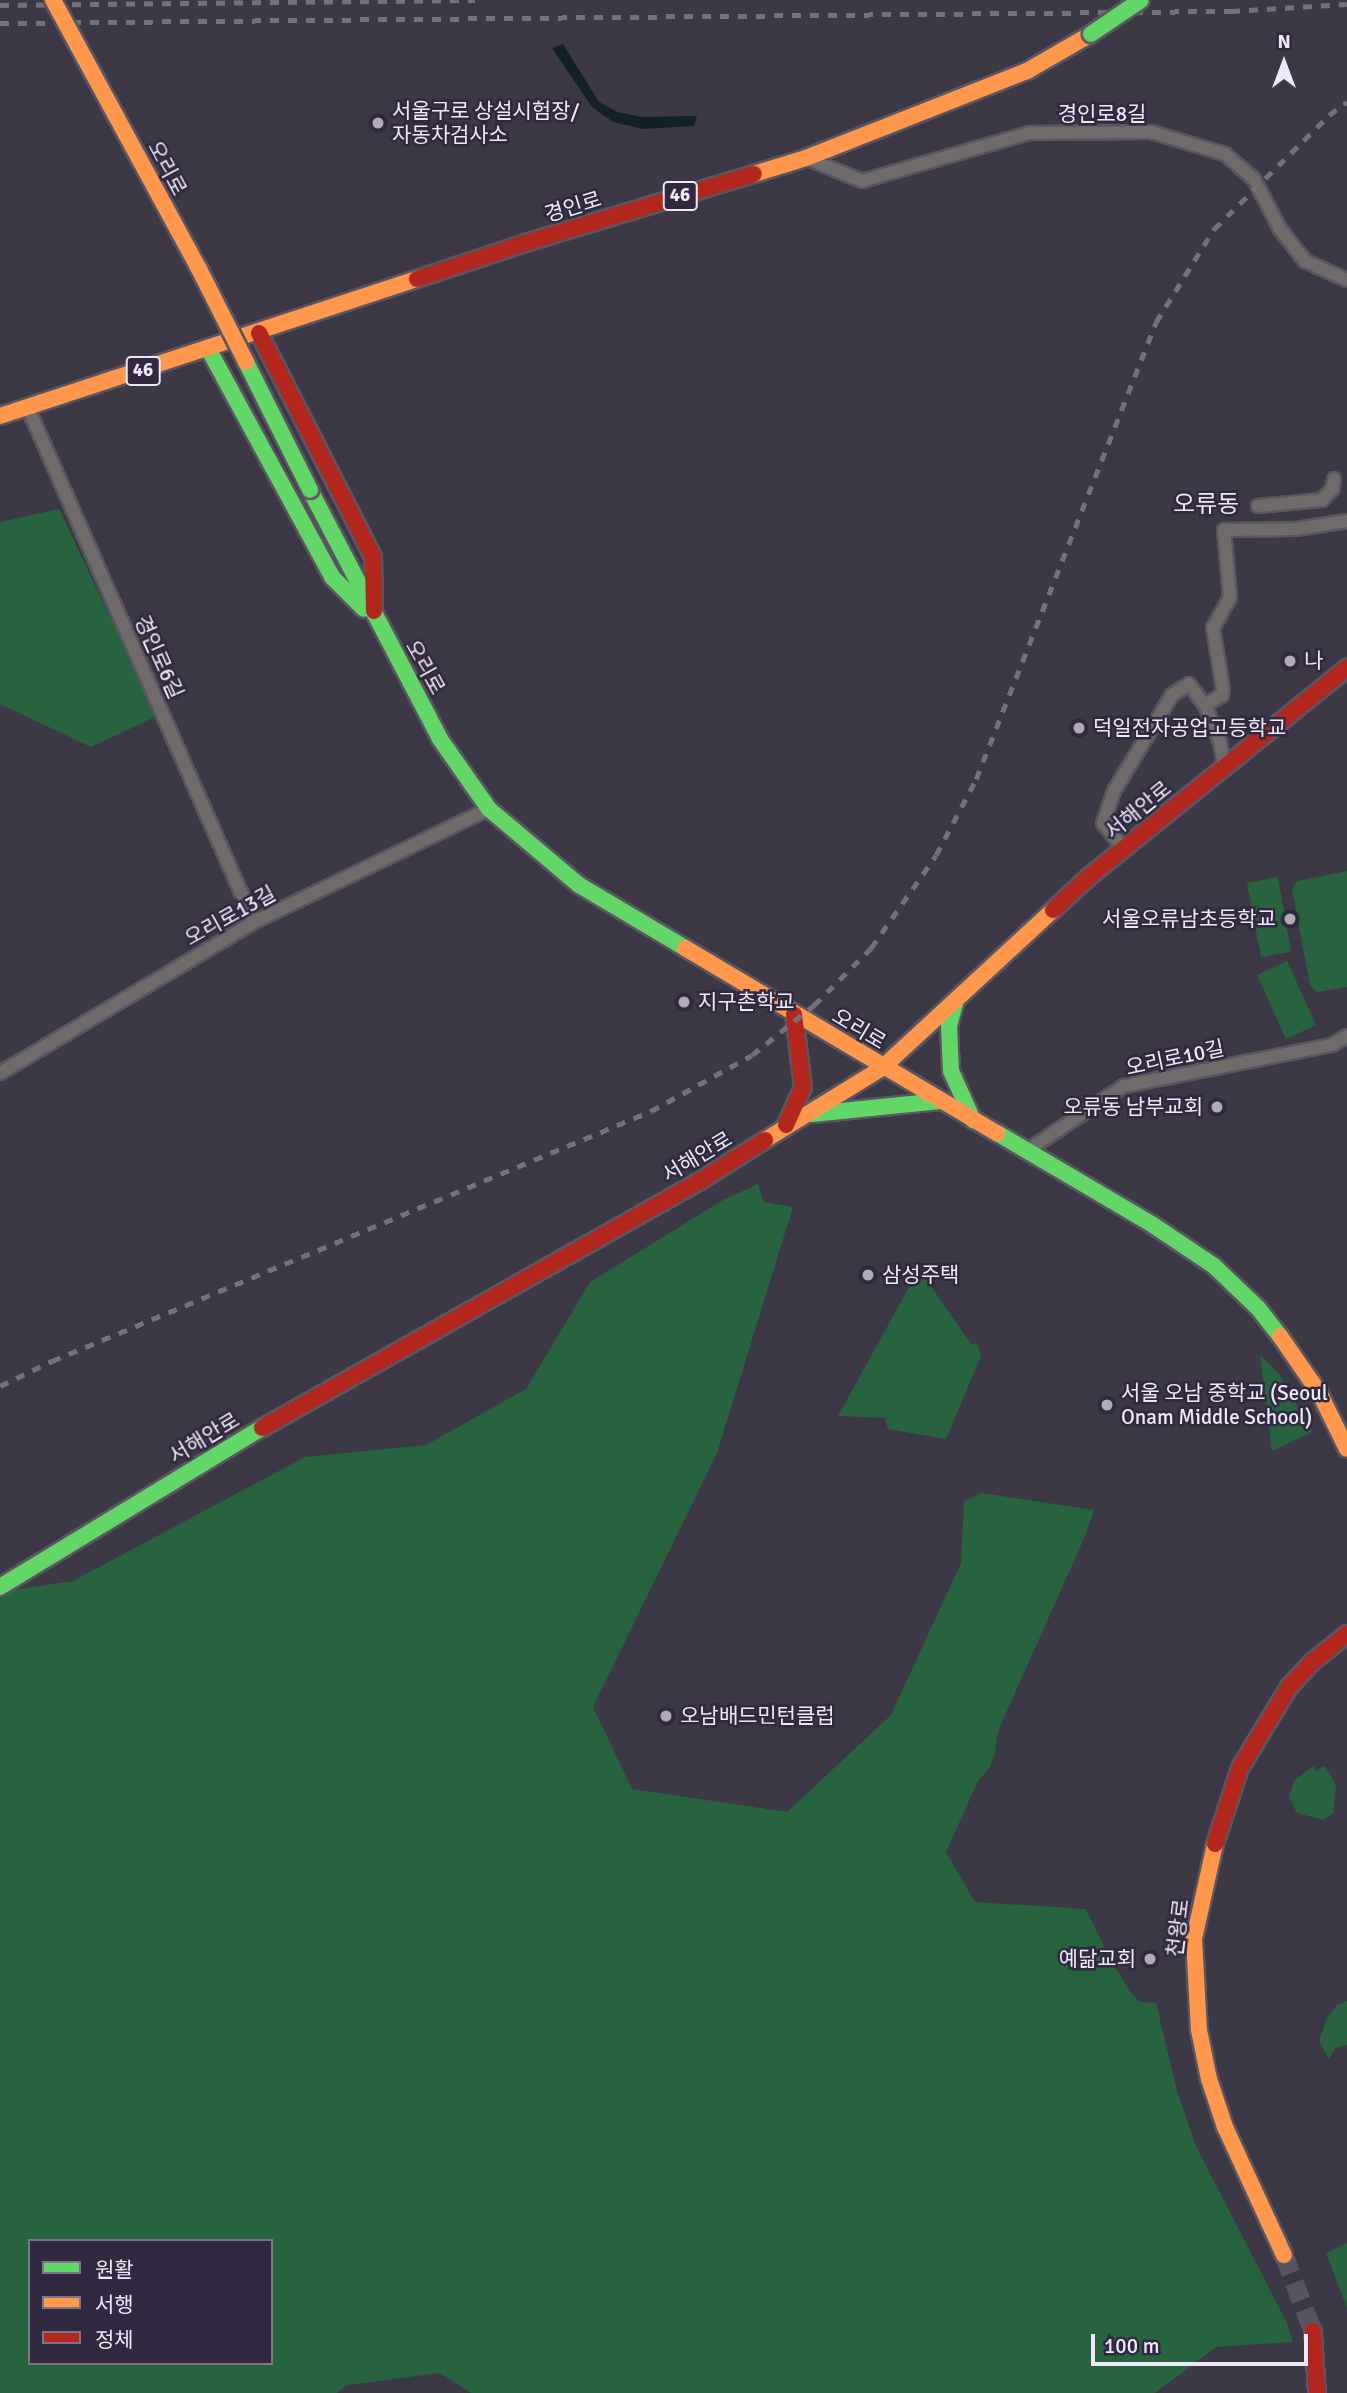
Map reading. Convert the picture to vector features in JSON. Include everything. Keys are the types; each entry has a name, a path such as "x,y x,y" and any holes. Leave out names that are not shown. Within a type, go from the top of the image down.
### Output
{"main road":[{"name":"오리로","path":"53,0 199,269 374,619 440,739 489,809 579,885 794,1016 1153,1225 1214,1266 1258,1308 1292,1351 1320,1394 1347,1449"},
{"name":"경인로","path":"0,416 209,350 525,243 806,158 1027,71 1091,34 1141,0"},
{"name":"오리로","path":"259,333 373,557 374,619"},
{"name":"오리로","path":"209,350 331,577 374,619"},
{"name":"서해안로","path":"0,1587 254,1433 700,1181 883,1068 1124,849 1347,667"},
{"path":"956,1000 949,1026 951,1071 973,1121"},
{"path":"784,1129 803,1087 794,1016"},
{"path":"806,1115 940,1101"},
{"name":"천왕로","path":"1284,2255 1226,2127 1209,2079 1199,2030 1194,1939 1212,1851 1240,1768 1289,1688 1311,1663 1347,1634"},
{"path":"1313,2331 1317,2393"}],"street":[{"name":"경인로8길","path":"806,158 862,181 1029,133 1151,132 1224,154 1254,179 1280,229 1305,261 1347,280"},
{"name":"경인로6길","path":"28,408 254,922"},
{"path":"1258,506 1322,499 1333,488 1334,479"},
{"path":"1205,705 1222,695 1223,690 1213,628 1230,597 1224,530 1296,529 1347,521"},
{"path":"1124,849 1103,823 1114,792 1172,695 1189,684 1205,705 1220,742 1224,767"},
{"name":"오리로13길","path":"0,1073 254,922 489,809"},
{"name":"오리로10길","path":"1025,1152 1125,1086 1332,1045 1347,1036"}],"green space":[{"path":"59,509 157,716 91,747 0,704 0,522"},
{"path":"1347,871 1347,987 1317,992 1310,985 1292,889 1297,881"},
{"path":"1278,877 1291,952 1261,957 1247,883"},
{"path":"1287,961 1316,1025 1286,1039 1257,975"},
{"path":"758,1184 764,1202 793,1207 717,1453 593,1707 632,1789 787,1812 891,1715 961,1563 964,1501 982,1493 1094,1510 1086,1534 998,1731 995,1754 989,1769 978,1781 946,1852 975,1902 1086,1909 1107,1953 1131,1993 1140,2002 1156,2003 1177,2091 1196,2146 1287,2323 1293,2342 1216,2347 1155,2393 471,2393 440,2373 347,2385 337,2393 0,2393 0,1592 73,1581 305,1457 426,1445 526,1389 590,1282 723,1200"},
{"path":"919,1269 971,1344 978,1345 981,1356 946,1439 888,1429 885,1418 838,1416"},
{"path":"1260,1355 1279,1374 1312,1432 1272,1451"},
{"path":"1313,1766 1316,1771 1323,1766 1327,1769 1336,1786 1333,1813 1324,1820 1297,1813 1289,1797 1294,1781"},
{"path":"1347,2001 1347,2045 1335,2048 1329,2059 1319,2041 1326,2020 1337,2005"},
{"path":"1347,2243 1347,2308 1326,2253"}],"shaded area":[{"path":"563,44 599,102 617,112 642,117 697,116 694,126 643,129 613,122 592,107 552,48"}],"tunnel":[{"path":"1284,2255 1313,2331"}],"railway":[{"path":"0,5 475,0"},
{"path":"0,23 1231,11 1347,4"},
{"path":"0,1386 52,1361 651,1111 752,1055 814,1005 871,948 936,855 976,779 1156,322 1214,229 1329,115 1347,102"}],"traffic: fast":[{"path":"1091,34 1141,0"},
{"path":"209,350 332,577 364,609"},
{"path":"246,362 310,490"},
{"path":"310,490 440,739 489,809 579,885 685,948"},
{"path":"956,1000 949,1026 951,1071 973,1120"},
{"path":"812,1114 940,1101"},
{"path":"997,1133 1153,1225 1214,1266 1258,1308 1280,1336"},
{"path":"0,1587 262,1428"}],"traffic: slow":[{"path":"53,0 199,269 246,362"},
{"path":"754,174 806,158 1027,71 1091,34"},
{"path":"0,416 417,279"},
{"path":"765,1140 882,1068 1053,910"},
{"path":"685,948 997,1133"},
{"path":"1280,1336 1320,1394 1347,1449"},
{"path":"1215,1844 1194,1939 1199,2030 1209,2079 1225,2127 1284,2255"}],"traffic: jam":[{"path":"417,279 525,243 754,174"},
{"path":"259,333 373,557 374,611"},
{"path":"1053,910 1090,876 1347,668"},
{"path":"786,1125 803,1087 794,1015"},
{"path":"262,1428 700,1181 765,1140"},
{"path":"1215,1844 1240,1768 1289,1687 1311,1663 1347,1634"},
{"path":"1313,2331 1317,2393"}],"place":[{"name":"서울구로 상설시험장/ 자동차검사소","path":"378,123"},
{"name":"나","path":"1290,661"},
{"name":"덕일전자공업고등학교","path":"1079,728"},
{"name":"서울오류남초등학교","path":"1290,919"},
{"name":"지구촌학교","path":"684,1002"},
{"name":"오류동 남부교회","path":"1217,1107"},
{"name":"삼성주택","path":"868,1275"},
{"name":"서울 오남 중학교 (Seoul Onam Middle School)","path":"1107,1405"},
{"name":"오남배드민턴클럽","path":"666,1716"},
{"name":"예닮교회","path":"1150,1959"}],"district":[{"name":"오류동","path":"1206,505"}]}
